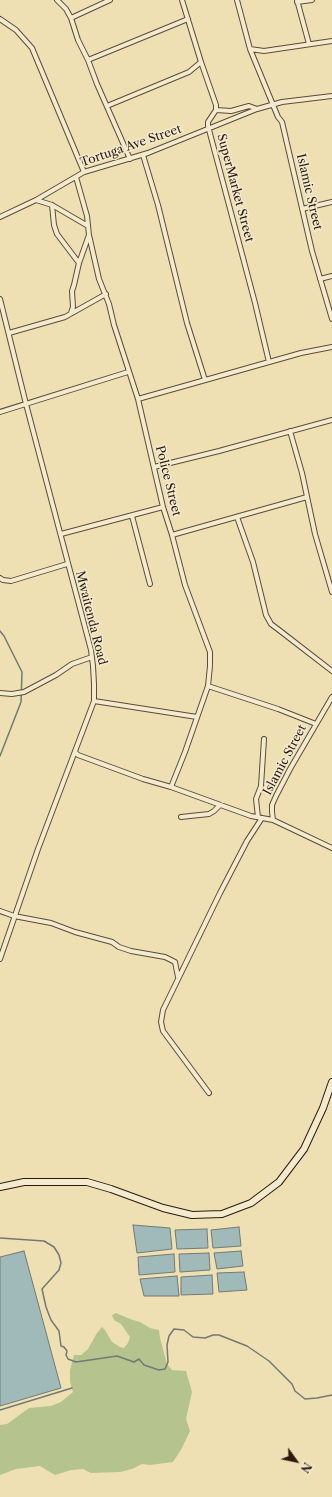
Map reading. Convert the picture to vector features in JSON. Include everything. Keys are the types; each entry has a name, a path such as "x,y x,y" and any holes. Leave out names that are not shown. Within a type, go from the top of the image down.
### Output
{"street":[{"path":"57,0 66,9 71,18 78,40 130,159"},
{"path":"71,18 110,0"},
{"path":"182,0 216,105 216,110 231,111 249,106 257,109"},
{"path":"236,0 250,49 274,104"},
{"path":"308,44 297,1 312,0"},
{"path":"0,19 16,30 32,48 84,172"},
{"path":"88,60 188,19"},
{"path":"250,49 264,51 332,41"},
{"path":"107,106 189,72 201,62"},
{"name":"Tortuga Ave Street","path":"0,218 36,200 84,172 143,155 257,109 274,104 332,96"},
{"name":"Islamic Street","path":"274,104 278,117 282,122 302,209 332,319"},
{"name":"SuperMarket Street","path":"216,110 208,122 213,149 232,214 269,362"},
{"path":"143,155 158,205 185,316 205,380"},
{"name":"Police Street","path":"76,176 87,216 89,235 99,279 106,294 128,372 138,399 163,507 185,585 210,652 208,686 186,752 171,787"},
{"path":"36,200 52,205 88,226"},
{"path":"302,209 332,202"},
{"path":"52,205 54,225 57,234 79,263"},
{"path":"70,313 73,307 72,291 79,263 89,235"},
{"path":"320,279 332,276"},
{"path":"9,333 65,317 106,294"},
{"name":"Mwaitenda Road","path":"0,299 94,666 94,701 14,916 0,959"},
{"path":"138,399 301,353 332,347"},
{"path":"0,412 128,372"},
{"path":"154,467 332,420"},
{"path":"290,431 315,534 332,592"},
{"path":"172,535 307,497"},
{"path":"61,534 163,507"},
{"path":"132,516 150,584"},
{"path":"237,517 252,562 266,615 271,624 332,671"},
{"path":"0,578 7,581 67,564"},
{"path":"0,693 12,694 24,692 56,675 72,664 92,657"},
{"path":"208,686 278,709 316,724"},
{"name":"Islamic Street","path":"274,820 272,805 276,796 332,697"},
{"path":"94,701 197,717"},
{"path":"210,1093 163,1031 161,1022 163,1010 178,977 260,818 256,800 261,786 264,739"},
{"path":"75,752 78,755 126,773 260,818 274,820 332,848"},
{"path":"181,817 209,814 220,805"},
{"path":"0,911 14,916 51,923 74,932 112,942 119,947 131,951 165,957 175,962 178,977"},
{"path":"0,1187 24,1182 87,1182 163,1208 192,1215 222,1214 251,1203 279,1182 304,1150 323,1108 332,1082"}],"green space":[{"path":"116,1313 140,1322 150,1328 159,1330 167,1364 172,1370 186,1371 192,1392 186,1419 190,1431 173,1462 150,1465 142,1464 132,1469 120,1472 91,1473 83,1469 71,1470 55,1475 40,1466 16,1469 0,1475 0,1425 7,1424 29,1408 51,1406 61,1402 73,1392 70,1382 70,1370 74,1355 81,1355 88,1349 102,1327 112,1342 124,1348 130,1337 121,1324 114,1320 112,1315"}],"water":[{"path":"133,1225 170,1228 172,1249 137,1253"},
{"path":"239,1227 241,1246 213,1248 211,1230"},
{"path":"207,1229 208,1248 177,1249 175,1230"},
{"path":"24,1251 61,1388 0,1406 0,1257"},
{"path":"241,1251 243,1266 217,1269 214,1253"},
{"path":"209,1253 210,1270 180,1272 179,1254"},
{"path":"174,1254 175,1272 139,1275 138,1257"},
{"path":"244,1272 247,1290 219,1292 217,1273"},
{"path":"212,1275 213,1294 181,1295 181,1277"},
{"path":"177,1276 179,1296 144,1296 140,1279"}],"waterway":[{"path":"0,631 22,672 21,702 0,756"},
{"path":"0,1238 44,1241 54,1247 59,1255 61,1263 59,1270 42,1289 46,1307 51,1320 59,1331 61,1346 67,1351 66,1355 68,1359 76,1362 117,1356 134,1362 139,1359 144,1365 159,1370 165,1369 168,1362 167,1345 169,1336 174,1329 184,1330 193,1337 205,1338 213,1335 219,1335 247,1346 269,1361 292,1384 295,1391 305,1399 332,1395"},
{"path":"0,1410 72,1388"}]}
